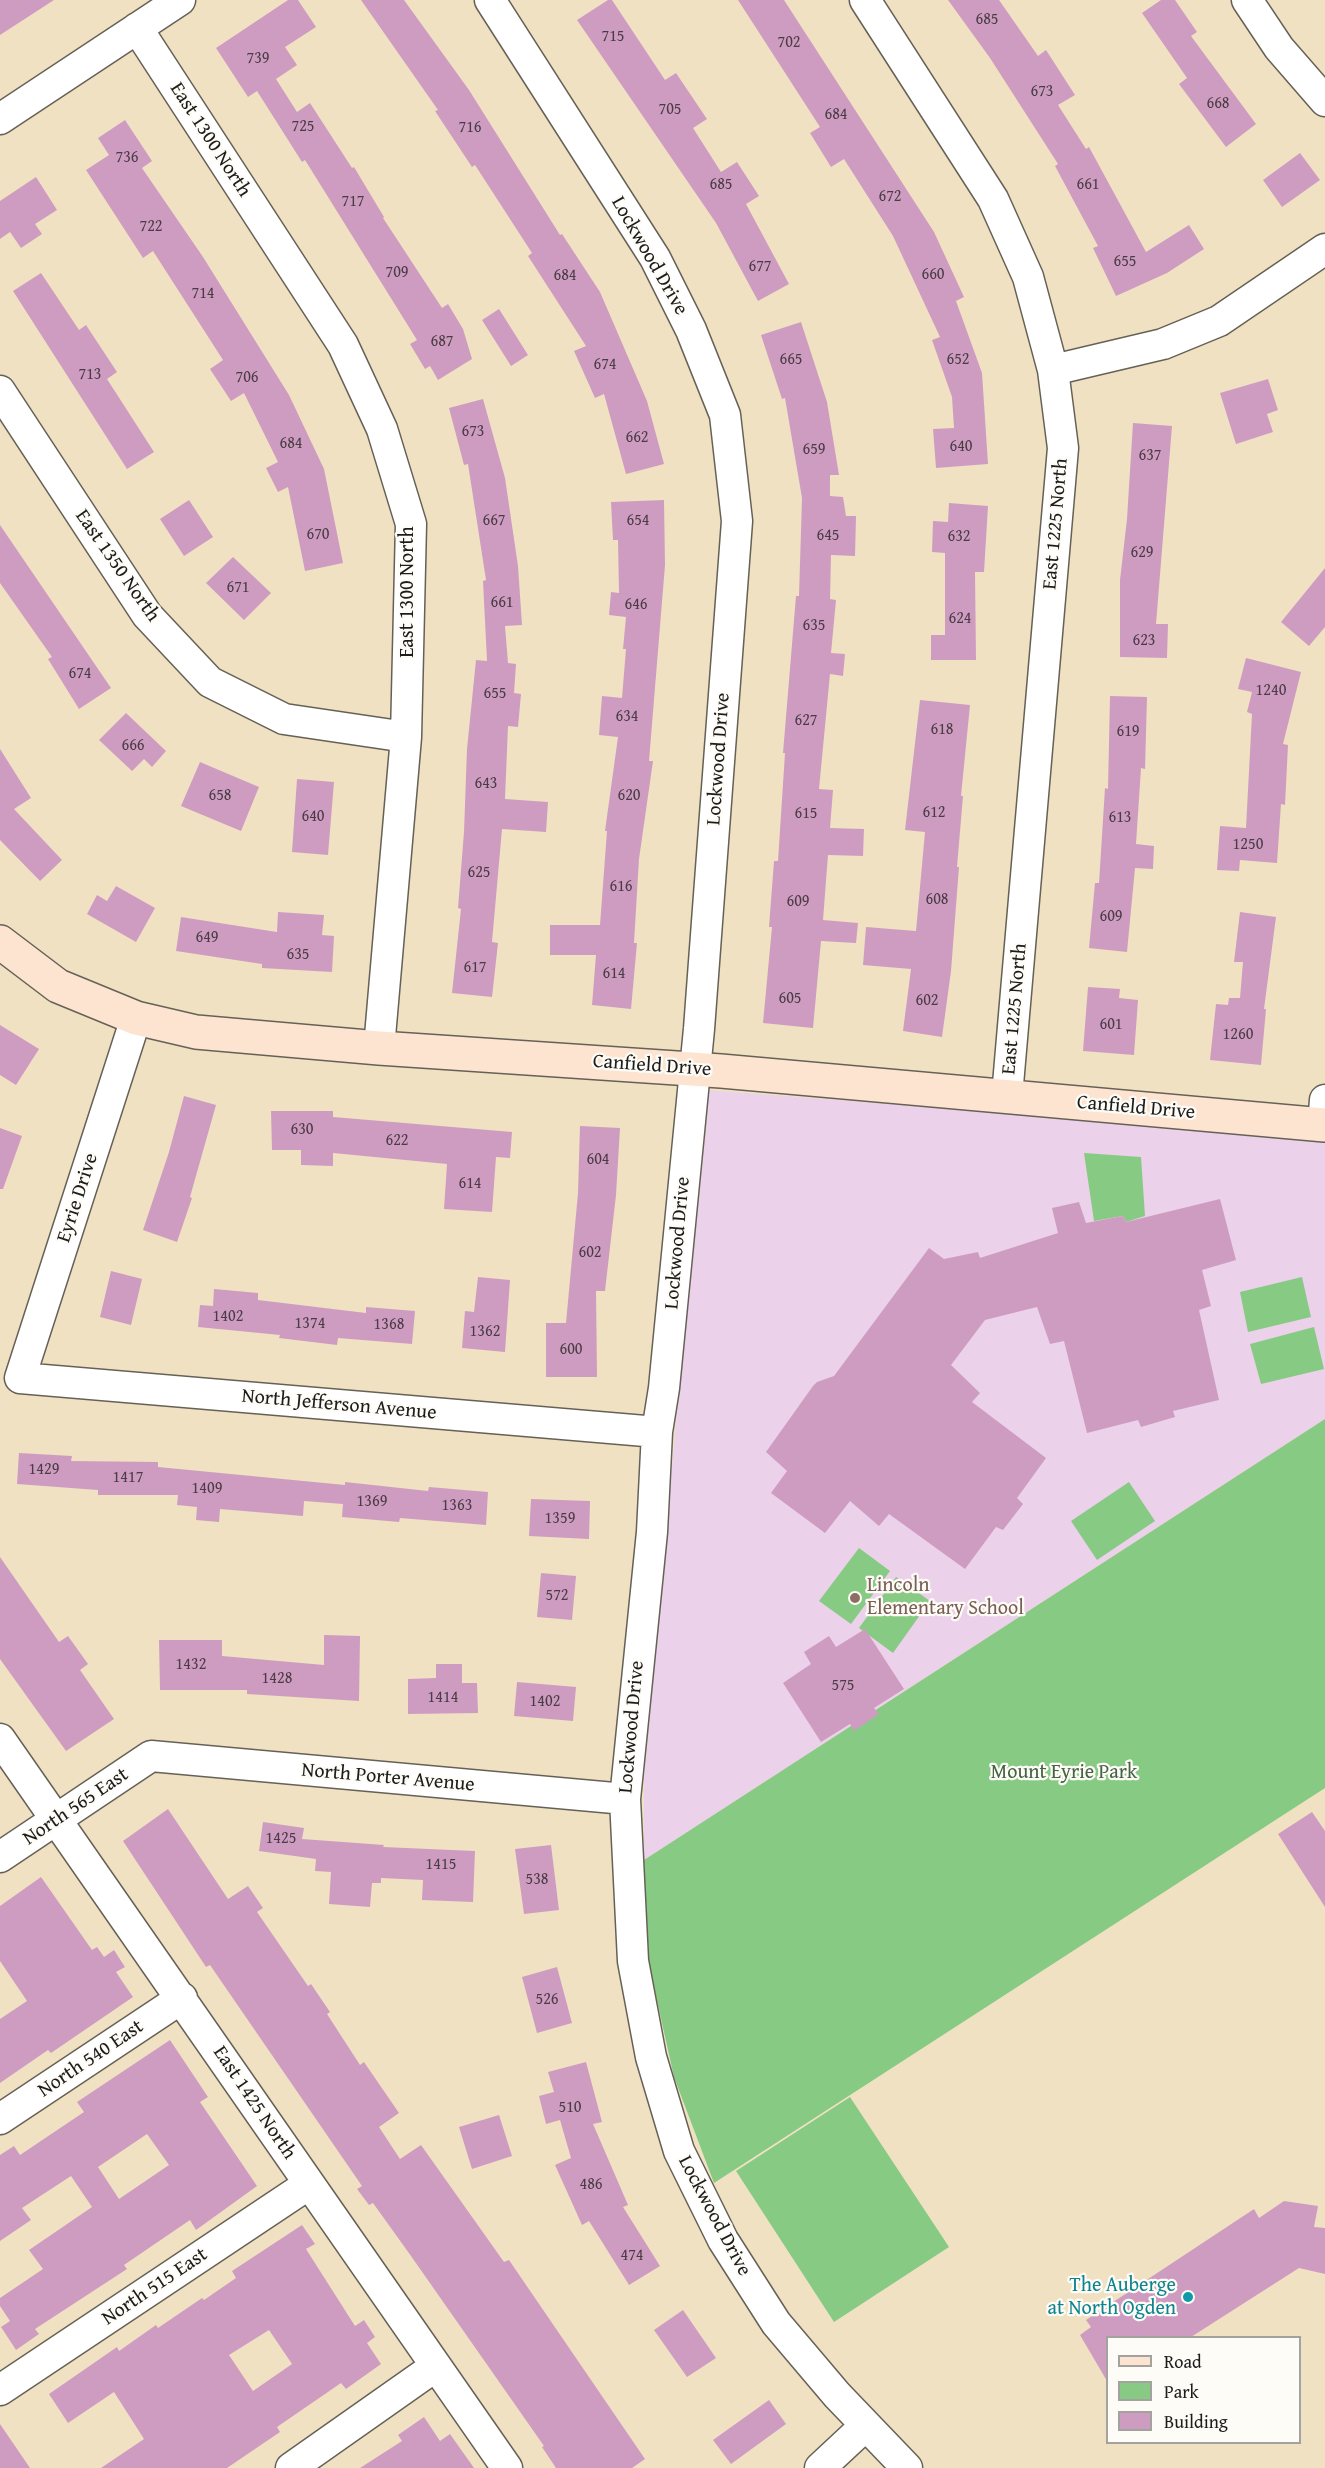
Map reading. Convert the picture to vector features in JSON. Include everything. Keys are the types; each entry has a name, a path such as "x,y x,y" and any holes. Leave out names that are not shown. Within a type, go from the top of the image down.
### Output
{"street":[{"path":"0,119 180,0"},
{"name":"Lockwood Drive","path":"490,0 655,258 691,330 725,415 737,521 695,1069 664,1388 657,1432 651,1532 625,1799 633,1961 651,2057 679,2151 723,2240 776,2323 837,2395 907,2468"},
{"name":"East 1225 North","path":"864,0 993,199 1028,277 1053,370 1063,448 1007,1096"},
{"path":"1247,0 1279,48 1325,101"},
{"name":"East 1300 North","path":"137,28 343,345 382,429 411,524 406,737 379,1048"},
{"path":"1053,370 1164,344 1219,321 1325,249"},
{"name":"East 1350 North","path":"0,391 147,615 210,682 284,719 406,737"},
{"name":"Canfield Drive","path":"0,942 58,986 136,1018 196,1032 379,1048 695,1069 1007,1096 1324,1117"},
{"name":"Eyrie Drive","path":"20,1378 136,1018"},
{"name":"North Jefferson Avenue","path":"20,1378 657,1432"},
{"name":"East 1425 North","path":"0,1739 507,2468"},
{"name":"North Porter Avenue","path":"151,1756 625,1799"},
{"name":"North 565 East","path":"0,1857 151,1756"},
{"name":"North 540 East","path":"0,2119 182,1998"},
{"name":"North 515 East","path":"0,2390 309,2184"},
{"path":"291,2468 436,2366"},
{"path":"820,2468 866,2426"}],"shaded area":[{"name":"Lincoln Elementary School","path":"706,1090 1325,1137 1325,1419 644,1860 644,1777"}],"green space":[{"path":"1084,1153 1141,1157 1145,1216 1126,1222 1123,1216 1094,1221"},
{"path":"1302,1277 1311,1317 1248,1332 1240,1292"},
{"path":"1314,1327 1324,1369 1261,1384 1250,1344"},
{"name":"Mount Eyrie Park","path":"1325,1419 1325,1788 714,2183 674,2077 648,1960 644,1860"},
{"path":"1129,1482 1155,1521 1097,1560 1071,1521"},
{"path":"859,1548 890,1571 851,1624 819,1601"},
{"path":"896,1577 930,1601 893,1653 859,1628"},
{"path":"850,2097 949,2247 834,2322 736,2171"}],"building":[{"path":"0,0 54,0 0,35"},
{"path":"288,0 298,0 316,27 285,47 297,65 276,79 297,112 310,103 352,168 354,167 383,218 442,308 448,304 463,329 472,359 438,380 430,366 425,369 410,344 417,340 305,160 302,162 257,91 248,97 216,48"},
{"path":"361,0 404,0 469,90 560,235 562,234 600,292 647,401 664,464 626,474 604,394 595,398 574,351 586,346 528,256 532,253 475,165 472,167 435,111 438,110"},
{"path":"608,0 612,0 665,80 676,73 707,119 693,128 721,172 737,162 759,196 746,204 789,284 758,301 716,223 577,20"},
{"path":"738,0 784,0 934,232 964,297 956,301 982,373 988,464 936,468 933,429 954,428 952,397 932,340 940,337 893,236 844,159 831,167 810,133 820,127"},
{"path":"948,0 999,0 1038,56 1046,50 1075,95 1058,105 1086,149 1089,147 1146,252 1189,225 1204,249 1167,273 1116,296 1093,248 1098,246 1055,166 1058,164 990,58"},
{"path":"1161,0 1175,0 1197,32 1191,36 1256,124 1226,147 1179,84 1187,78 1142,13"},
{"path":"125,120 152,161 142,168 203,257 289,395 324,469 343,563 305,571 288,487 278,492 266,468 278,462 244,393 231,401 210,369 223,360 153,251 143,258 86,170 109,155 98,138"},
{"path":"1300,153 1320,180 1282,207 1263,180"},
{"path":"36,177 57,210 35,224 42,234 21,248 10,232 0,239 0,201"},
{"path":"41,273 79,330 86,325 117,372 107,379 154,452 127,469 13,291"},
{"path":"499,309 528,355 511,366 482,320"},
{"path":"801,322 827,402 839,475 830,475 830,496 843,497 846,516 856,516 855,556 831,555 830,599 836,600 831,653 845,654 843,676 830,674 819,789 833,790 830,828 864,829 863,856 828,855 823,920 858,923 856,943 821,941 813,1028 763,1023 772,927 769,927 774,861 778,861 785,753 783,753 796,596 799,596 802,498 785,398 782,399 761,335"},
{"path":"1268,379 1278,410 1267,414 1273,432 1236,444 1220,393"},
{"path":"483,399 505,478 518,566 522,625 505,626 508,663 516,664 514,693 521,694 518,727 508,726 505,799 548,802 546,832 502,829 492,942 498,943 492,997 452,993 461,909 458,908 467,749 476,660 487,661 483,581 486,580 468,464 464,465 449,408"},
{"path":"1133,423 1172,426 1156,624 1168,624 1167,658 1120,657 1120,580 1127,519"},
{"path":"189,500 213,537 184,556 160,519"},
{"path":"664,500 665,565 649,761 653,761 639,859 634,943 637,943 631,1009 592,1005 596,955 550,955 550,925 600,925 607,831 605,831 618,737 599,735 602,696 622,698 626,649 623,649 626,617 609,615 611,592 619,593 618,540 613,540 611,502"},
{"path":"949,503 988,506 984,572 975,572 976,660 931,660 931,635 945,635 945,553 932,552 933,521 948,522"},
{"path":"0,525 111,688 79,709 48,659 52,657 0,583"},
{"path":"233,557 271,593 244,620 206,583"},
{"path":"1325,568 1325,627 1309,646 1281,622"},
{"path":"1246,658 1301,672 1283,744 1288,745 1285,805 1281,804 1277,863 1240,860 1239,871 1217,870 1220,826 1246,828 1252,714 1247,712 1252,692 1238,689"},
{"path":"1110,696 1147,697 1145,769 1141,768 1136,844 1154,846 1153,869 1135,868 1127,952 1089,948 1095,883 1099,883 1105,788 1108,789"},
{"path":"920,700 970,705 961,796 963,796 957,867 959,867 951,971 942,1037 903,1031 911,969 863,965 866,927 916,931 925,832 905,830"},
{"path":"126,713 166,751 152,767 144,759 132,771 99,740"},
{"path":"0,749 31,798 14,809 62,860 40,881 0,840"},
{"path":"200,762 259,787 241,831 181,806"},
{"path":"297,779 334,782 328,855 292,852"},
{"path":"116,886 155,908 136,942 87,914 97,895 107,901"},
{"path":"278,912 324,915 322,935 334,936 332,972 262,968 262,964 176,951 181,917 277,932"},
{"path":"1240,912 1276,917 1264,1009 1266,1009 1261,1065 1210,1060 1216,1004 1228,1005 1229,998 1240,998 1243,962 1234,962"},
{"path":"1088,987 1120,989 1119,998 1138,1000 1134,1055 1083,1051"},
{"path":"0,1025 39,1049 16,1085 0,1075"},
{"path":"184,1096 216,1105 190,1197 192,1198 177,1242 143,1230 169,1152"},
{"path":"271,1111 333,1111 333,1117 512,1132 510,1158 496,1157 492,1212 444,1209 447,1164 333,1153 333,1166 301,1165 301,1150 272,1150"},
{"path":"580,1126 620,1128 616,1195 605,1291 596,1291 597,1377 546,1377 546,1323 566,1323 578,1193"},
{"path":"0,1128 22,1136 3,1189 0,1189"},
{"path":"1220,1199 1236,1260 1202,1270 1211,1306 1199,1310 1219,1400 1173,1411 1175,1417 1141,1427 1138,1420 1087,1433 1064,1341 1050,1344 1037,1307 985,1320 951,1365 980,1393 972,1402 1046,1458 1017,1498 1023,1504 1003,1530 996,1527 965,1569 889,1514 879,1526 850,1501 825,1533 771,1493 787,1471 766,1452 813,1386 817,1382 834,1376 929,1248 944,1259 978,1252 980,1258 1058,1233 1052,1208 1079,1202 1086,1223 1123,1216 1126,1222"},
{"path":"111,1271 142,1279 131,1325 100,1317"},
{"path":"478,1277 510,1280 505,1352 462,1348 465,1311 474,1312"},
{"path":"214,1289 258,1293 258,1300 366,1313 366,1307 415,1311 412,1344 338,1338 337,1345 279,1338 280,1335 198,1327 200,1305 213,1306"},
{"path":"19,1453 72,1456 71,1461 158,1462 158,1467 345,1485 345,1482 428,1491 429,1487 488,1492 486,1525 400,1518 399,1522 342,1517 343,1504 304,1501 303,1516 220,1509 219,1522 196,1520 197,1507 177,1505 178,1495 98,1495 98,1490 17,1484"},
{"path":"531,1499 590,1501 589,1539 529,1536"},
{"path":"0,1557 59,1642 68,1636 88,1664 80,1670 114,1719 66,1751 0,1659"},
{"path":"541,1573 576,1576 572,1620 537,1617"},
{"path":"865,1629 904,1689 874,1708 879,1714 854,1731 850,1724 821,1742 783,1683 811,1664 804,1652 829,1636 836,1647"},
{"path":"324,1635 360,1636 359,1701 247,1694 247,1690 160,1690 159,1640 222,1640 222,1656 324,1665"},
{"path":"436,1664 462,1664 462,1683 477,1683 478,1713 408,1714 408,1679 436,1678"},
{"path":"517,1682 576,1687 573,1721 514,1716"},
{"path":"168,1809 228,1899 248,1886 263,1908 257,1912 308,1986 311,1984 330,2012 327,2014 360,2065 364,2062 399,2113 379,2127 400,2159 421,2145 504,2262 509,2260 645,2459 632,2468 556,2468 542,2447 544,2446 411,2256 373,2203 369,2205 357,2189 362,2186 210,1965 206,1967 123,1841"},
{"path":"1312,1812 1325,1831 1325,1907 1278,1834"},
{"path":"263,1822 304,1828 302,1839 384,1845 383,1847 475,1851 473,1902 422,1900 423,1880 381,1878 381,1883 372,1883 370,1907 329,1904 331,1872 315,1871 316,1859 259,1851"},
{"path":"551,1845 559,1910 524,1914 515,1849"},
{"path":"41,1877 92,1950 97,1947 104,1957 114,1950 125,1967 116,1972 133,1997 51,2053 48,2050 0,2083 0,2019 27,2001 0,1961 0,1906"},
{"path":"557,1967 572,2023 537,2033 522,1977"},
{"path":"170,2040 208,2097 200,2102 257,2186 196,2230 190,2220 124,2265 127,2269 35,2329 39,2334 16,2350 1,2327 10,2321 0,2306 0,2298 43,2269 29,2250 92,2207 71,2176 22,2208 31,2220 0,2241 0,2155 14,2146 20,2155 84,2112 77,2102","holes":["147,2134 169,2165 119,2199 98,2167"]},
{"path":"586,2062 602,2122 593,2124 628,2205 623,2207 660,2266 629,2285 589,2221 582,2225 555,2165 571,2158 560,2120 546,2124 539,2096 554,2092 548,2072"},
{"path":"499,2115 512,2156 472,2169 459,2127"},
{"name":"The Auberge at North Ogden","path":"1284,2201 1318,2206 1314,2227 1325,2228 1325,2274 1299,2268 1193,2336 1106,2336 1106,2379 1080,2335 1091,2327 1086,2320 1254,2209 1259,2218"},
{"path":"302,2225 315,2244 306,2249 355,2326 364,2320 375,2337 367,2343 381,2364 346,2389 341,2383 277,2427 280,2432 227,2468 101,2468 144,2439 114,2392 68,2423 49,2394 117,2347 119,2351 156,2325 158,2328 202,2298 204,2300 236,2278 232,2271","holes":["269,2330 292,2364 253,2391 229,2355"]},
{"path":"683,2310 716,2358 687,2377 654,2330"},
{"path":"769,2400 786,2424 731,2464 713,2440"},
{"path":"424,2417 440,2441 450,2434 474,2468 360,2468 402,2441 398,2435"},
{"path":"0,2424 30,2468 0,2468"}],"place":[{"name":"Lincoln Elementary School","path":"855,1598"},
{"name":"The Auberge at North Ogden","path":"1188,2297"}]}
